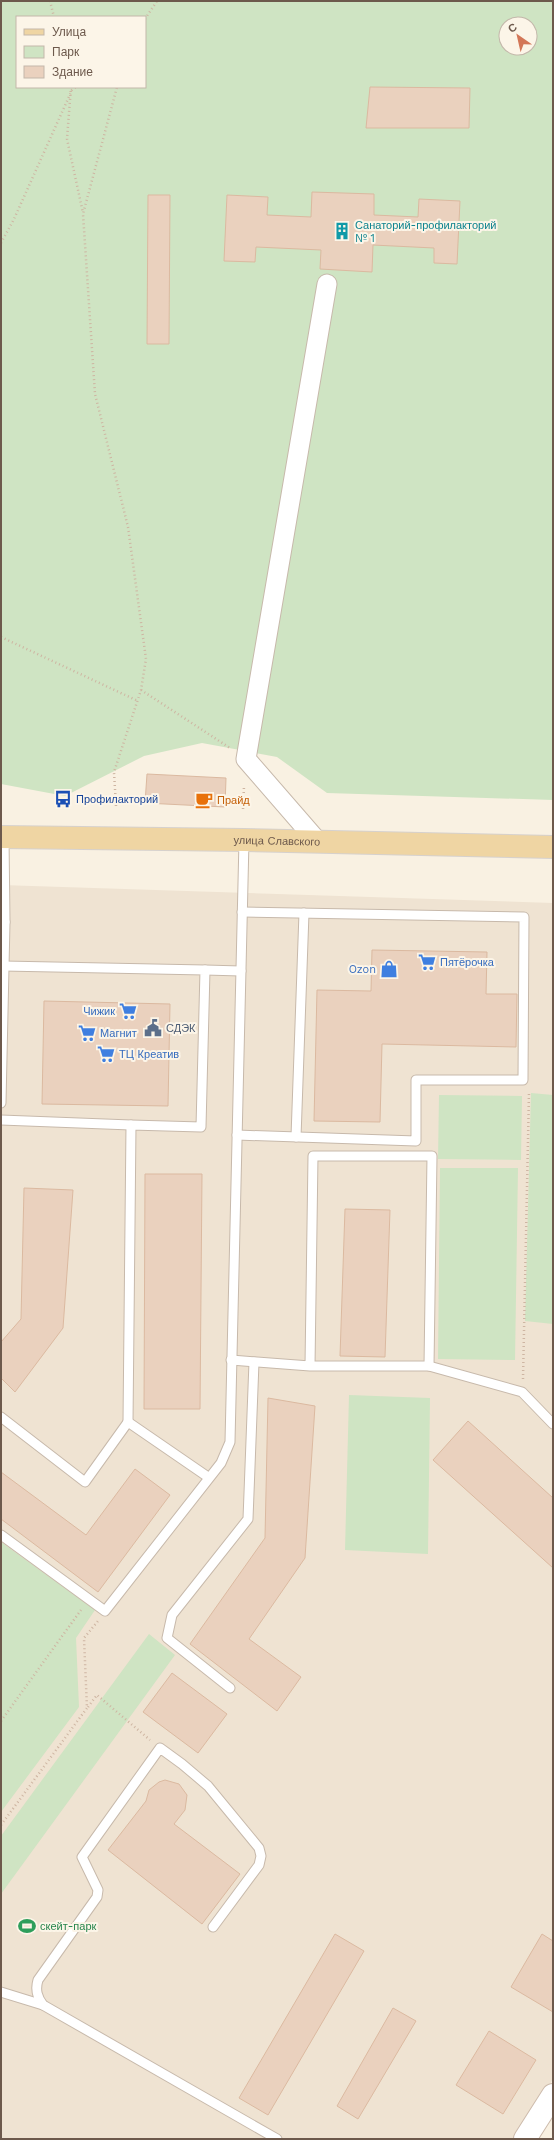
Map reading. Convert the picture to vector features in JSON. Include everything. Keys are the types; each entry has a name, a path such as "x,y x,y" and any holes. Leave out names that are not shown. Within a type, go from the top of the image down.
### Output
{"main road":[{"name":"улица Славского","path":"3,837 244,840 553,847"}],"street":[{"path":"318,842 246,759 327,284"},
{"path":"526,2139 553,2095"}],"lane":[{"path":"1,1103 3,837"},
{"path":"1,1535 105,1611 221,1462 230,1442 244,840"},
{"path":"237,1135 416,1140 416,1080 523,1080 524,917 242,912"},
{"path":"296,1137 304,913"},
{"path":"3,966 241,971"},
{"path":"1,1120 201,1127 205,970"},
{"path":"1,1416 85,1482 128,1422 131,1125"},
{"path":"310,1366 313,1156 432,1156 429,1366"},
{"path":"231,1360 310,1366 429,1366 522,1392 553,1424"},
{"path":"230,1688 167,1638 172,1615 248,1519 254,1362"},
{"path":"128,1422 208,1477"},
{"path":"43,2005 36,1993 38,1980 96,1897 98,1890 82,1857 160,1748 208,1786 259,1848 259,1865 213,1927"},
{"path":"1,1992 43,2005 277,2139"}],"path":[{"path":"50,1 54,16"},
{"path":"146,18 157,1"},
{"path":"83,214 117,88"},
{"path":"72,89 67,139 83,214 95,394 128,527 146,659 138,701 114,772 116,806"},
{"path":"1,243 14,219 72,89"},
{"path":"1,637 138,701"},
{"path":"141,690 246,759 243,809"},
{"path":"522,1392 529,1088"},
{"path":"1,1722 89,1599"},
{"path":"87,1708 84,1638 105,1611"},
{"path":"1,1825 97,1695 160,1748"}],"shaded area":[{"path":"1,885 553,903 553,2079 516,2139 1,2139"}],"green space":[{"path":"1,1 553,1 553,800 327,793 277,757 202,743 144,756 65,796 1,784"},
{"path":"531,1093 553,1095 553,1324 525,1321"},
{"path":"439,1095 522,1096 521,1160 438,1159"},
{"path":"440,1168 518,1168 515,1360 438,1359"},
{"path":"349,1395 430,1398 428,1554 345,1550"},
{"path":"1,1542 95,1610 76,1638 79,1707 1,1812"},
{"path":"149,1634 175,1655 1,1894 1,1836"}],"building":[{"path":"370,87 470,88 469,128 366,128"},
{"name":"Санаторий-профилакторий № 1","path":"312,192 374,194 374,215 418,217 419,199 460,201 457,264 434,263 434,248 373,245 372,272 320,269 321,250 256,247 255,262 224,261 227,195 268,197 267,215 311,217"},
{"path":"148,195 170,195 169,344 147,344"},
{"path":"147,774 226,778 225,807 145,803"},
{"path":"372,950 487,952 486,994 517,994 516,1047 382,1044 380,1122 314,1121 317,990 371,991"},
{"name":"ТЦ Креатив","path":"44,1001 170,1004 168,1106 42,1104"},
{"path":"145,1174 202,1174 200,1409 144,1409"},
{"path":"24,1188 73,1190 63,1328 15,1392 1,1378 1,1342 21,1319"},
{"path":"345,1209 390,1210 385,1357 340,1356"},
{"path":"268,1398 315,1406 305,1558 249,1639 301,1677 277,1711 190,1644 265,1538"},
{"path":"468,1421 553,1498 553,1568 433,1460"},
{"path":"135,1469 170,1495 98,1592 1,1519 1,1472 86,1535"},
{"path":"172,1673 227,1714 198,1753 143,1712"},
{"path":"165,1780 179,1784 187,1795 185,1810 174,1824 240,1874 202,1924 108,1850 146,1801 149,1790 159,1782"},
{"path":"335,1934 364,1951 268,2115 239,2098"},
{"path":"542,1934 553,1941 553,2012 511,1987"},
{"path":"393,2008 416,2021 358,2119 337,2106"},
{"path":"489,2031 536,2060 503,2114 456,2085"}],"place":[{"name":"Санаторий-профилакторий № 1","path":"342,231"},
{"name":"Профилакторий","path":"63,799"},
{"name":"Прайд","path":"204,800"},
{"name":"Пятёрочка","path":"427,962"},
{"name":"Ozon","path":"389,969"},
{"name":"Чижик","path":"128,1011"},
{"name":"СДЭК","path":"153,1028"},
{"name":"Магнит","path":"87,1033"},
{"name":"ТЦ Креатив","path":"106,1054"},
{"name":"скейт-парк","path":"27,1926"}]}
